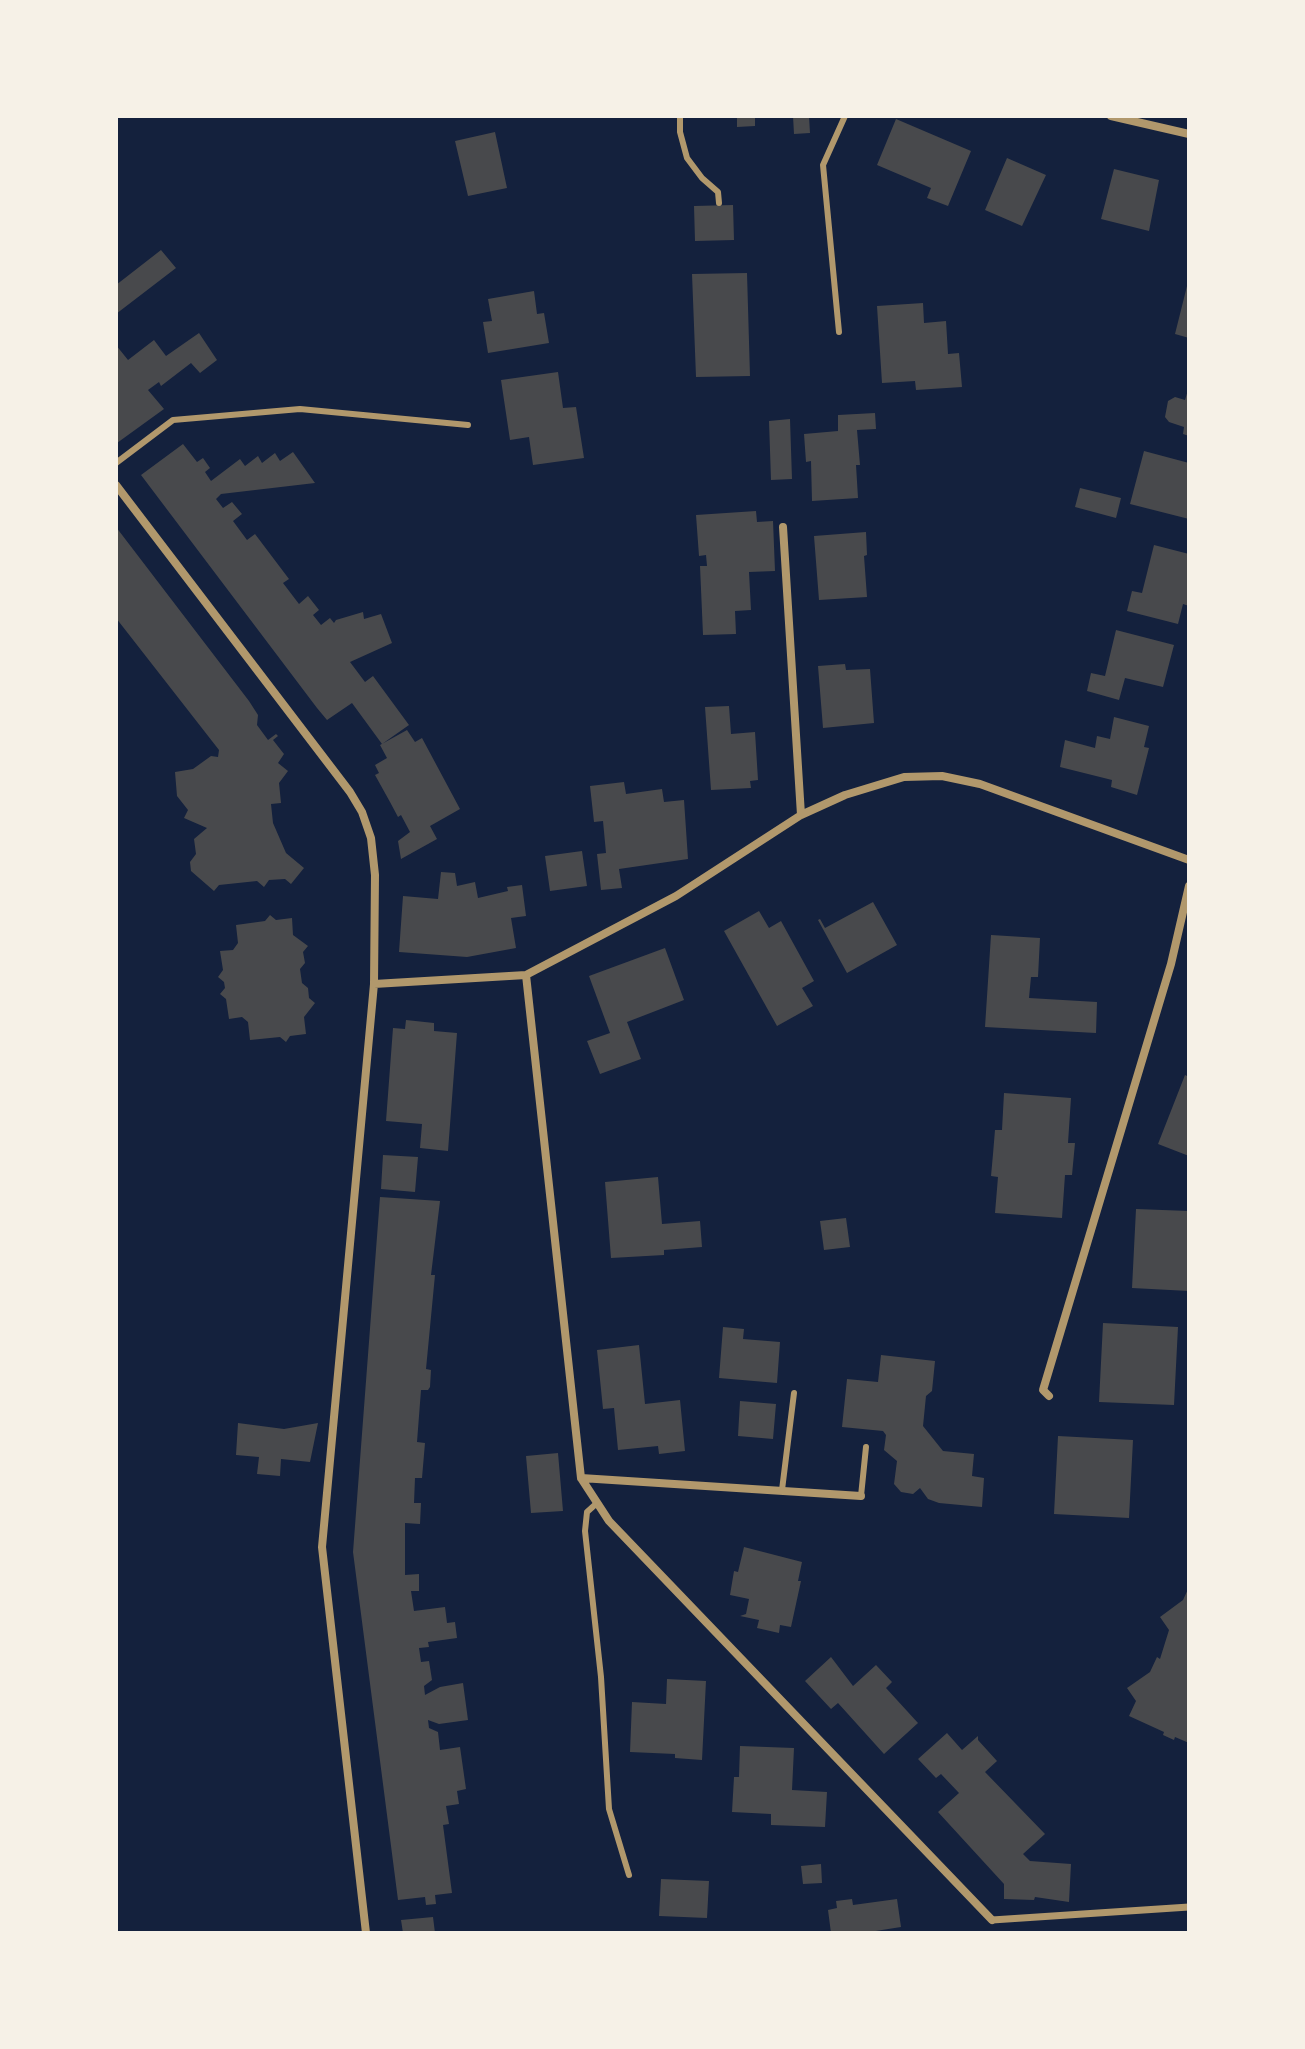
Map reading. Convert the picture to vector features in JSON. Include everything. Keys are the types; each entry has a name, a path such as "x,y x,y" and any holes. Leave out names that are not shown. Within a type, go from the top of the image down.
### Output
{"street":[{"path":"1111,116 1189,134"},
{"path":"116,485 350,792 362,812 371,838 375,875 374,984 322,1547 366,1933"},
{"path":"783,527 801,815"},
{"path":"374,984 526,975 676,896 801,815 845,795 904,777 942,776 980,784 1189,860"},
{"path":"1049,1396 1043,1390 1171,964 1189,886"},
{"path":"526,975 581,1478 609,1521 992,1920 1189,1907"},
{"path":"581,1478 861,1496"}],"lane":[{"path":"680,116 680,132 687,158 718,192 719,203"},
{"path":"839,332 823,165 845,116"},
{"path":"116,463 173,420 300,409 468,425"},
{"path":"782,1490 794,1393"},
{"path":"861,1496 866,1447"},
{"path":"597,1503 587,1512 585,1531 601,1677 609,1809 629,1875"}],"building":[{"path":"737,116 755,116 755,126 737,127"},
{"path":"793,116 809,116 810,133 794,134"},
{"path":"896,119 971,151 948,206 927,198 931,188 877,165"},
{"path":"495,132 507,188 468,196 455,141"},
{"path":"1007,158 1046,175 1022,226 985,210"},
{"path":"1114,169 1159,180 1149,231 1101,219"},
{"path":"733,205 734,240 695,241 694,206"},
{"path":"161,250 176,268 116,314 116,285"},
{"path":"747,273 750,376 696,377 692,274"},
{"path":"1189,282 1189,338 1175,334"},
{"path":"534,291 537,314 544,313 549,343 488,353 483,322 492,321 488,299"},
{"path":"923,303 924,323 946,321 948,354 959,353 962,387 916,390 915,381 882,383 877,306"},
{"path":"199,333 217,360 200,373 191,363 161,386 159,382 148,390 164,409 117,443 116,345 128,360 154,340 166,356"},
{"path":"558,372 563,408 576,407 584,458 533,465 529,437 510,440 501,380"},
{"path":"1188,390 1189,436 1183,434 1184,427 1169,422 1165,417 1168,401 1175,397 1185,400"},
{"path":"875,413 876,429 857,430 860,465 856,465 858,498 812,501 811,461 806,462 804,434 838,431 838,415"},
{"path":"790,419 792,479 771,480 769,421"},
{"path":"183,444 197,462 203,458 210,468 205,472 211,481 240,459 245,466 258,456 262,463 275,453 280,461 293,452 315,483 221,494 216,499 223,508 232,502 242,514 233,521 247,540 255,534 289,579 283,583 299,604 308,596 319,610 313,615 321,625 330,618 334,623 363,612 364,619 381,614 392,643 350,662 365,682 373,676 409,725 382,744 352,703 327,720 317,708 141,475"},
{"path":"1144,451 1189,463 1189,519 1130,504"},
{"path":"1080,488 1121,498 1116,518 1075,507"},
{"path":"756,511 757,522 773,521 775,571 749,572 751,610 735,611 736,634 703,635 700,566 707,566 706,555 699,556 696,515"},
{"path":"116,527 249,701 258,715 257,725 268,740 276,734 278,736 273,740 284,754 278,763 288,771 279,783 281,803 271,804 273,823 286,853 304,868 291,884 285,879 269,880 264,887 257,881 219,885 214,891 191,871 190,862 196,854 194,839 207,828 184,818 188,810 177,796 175,772 193,769 211,756 218,757 219,750 116,618"},
{"path":"866,532 867,597 819,600 814,536"},
{"path":"1154,545 1189,554 1189,606 1183,604 1178,624 1127,611 1132,591 1142,593"},
{"path":"1116,630 1174,645 1163,687 1125,678 1119,700 1087,691 1091,673 1105,676"},
{"path":"845,664 846,670 870,669 874,723 823,728 818,666"},
{"path":"729,706 731,734 755,732 758,780 750,781 751,788 711,790 705,707"},
{"path":"1114,717 1149,726 1144,747 1149,748 1137,795 1111,787 1112,780 1060,767 1065,740 1095,748 1097,736 1110,739"},
{"path":"407,730 415,742 422,738 460,809 430,826 437,839 401,859 398,841 410,832 375,775 379,773 375,765 387,758 380,745"},
{"path":"624,782 626,794 662,789 664,802 684,800 688,859 619,869 622,888 601,890 597,854 606,853 603,821 594,822 590,786"},
{"path":"582,851 587,886 550,891 545,856"},
{"path":"441,872 455,873 457,886 475,882 478,898 522,885 526,916 511,918 516,948 467,957 399,952 403,896 438,899"},
{"path":"873,902 897,945 847,973 818,920 825,928"},
{"path":"759,911 769,928 781,921 814,981 802,988 813,1006 777,1026 724,931"},
{"path":"270,915 276,920 292,918 293,935 308,946 303,952 305,963 300,969 302,983 315,1003 304,1017 306,1034 290,1036 286,1042 280,1037 250,1040 248,1022 242,1017 229,1019 226,999 220,994 225,988 218,977 223,970 220,951 233,950 238,943 236,925 265,921"},
{"path":"991,935 1040,938 1038,977 1031,977 1029,998 1097,1002 1096,1033 985,1027"},
{"path":"665,948 684,1000 627,1022 641,1059 600,1074 587,1041 610,1033 589,976"},
{"path":"406,1020 434,1023 434,1031 457,1033 448,1151 420,1148 422,1124 386,1121 393,1028 405,1029"},
{"path":"1185,1075 1189,1077 1189,1156 1158,1144"},
{"path":"1004,1093 1071,1098 1068,1143 1075,1143 1072,1175 1065,1175 1062,1218 995,1213 998,1177 991,1176 995,1130 1002,1130"},
{"path":"383,1155 418,1157 415,1192 381,1189"},
{"path":"658,1177 662,1224 700,1221 702,1247 664,1250 664,1255 611,1258 605,1182"},
{"path":"380,1197 440,1201 431,1275 435,1275 426,1369 431,1370 430,1387 421,1390 417,1442 425,1443 422,1478 415,1478 414,1503 421,1503 420,1524 405,1523 405,1575 419,1574 419,1591 411,1591 414,1611 445,1607 447,1623 455,1622 457,1638 428,1642 429,1647 419,1648 421,1662 429,1661 432,1680 424,1686 425,1695 440,1687 463,1683 468,1720 439,1724 428,1720 429,1728 438,1732 440,1750 460,1747 466,1789 457,1791 459,1804 446,1806 449,1824 443,1825 452,1893 435,1895 436,1904 426,1905 425,1897 398,1900 353,1552"},
{"path":"1136,1209 1189,1211 1189,1291 1132,1288"},
{"path":"846,1218 850,1247 824,1250 820,1221"},
{"path":"1103,1323 1178,1327 1174,1405 1099,1402"},
{"path":"723,1327 744,1329 743,1339 780,1342 777,1383 719,1378"},
{"path":"639,1345 645,1404 680,1400 685,1451 659,1454 658,1446 618,1450 614,1408 603,1409 597,1350"},
{"path":"881,1355 935,1361 932,1391 926,1396 923,1426 943,1451 974,1454 972,1476 984,1478 982,1507 939,1503 928,1499 920,1488 913,1494 901,1492 894,1484 897,1461 884,1450 886,1435 883,1431 842,1427 847,1379 878,1382"},
{"path":"740,1401 776,1404 773,1439 738,1436"},
{"path":"238,1423 284,1429 318,1423 310,1462 281,1459 280,1476 257,1474 259,1457 236,1455"},
{"path":"1058,1436 1133,1440 1129,1518 1054,1514"},
{"path":"558,1453 563,1511 531,1513 526,1456"},
{"path":"744,1547 802,1562 791,1627 780,1625 779,1633 757,1628 759,1620 740,1616 746,1614 749,1599 730,1595 734,1571 738,1572"},
{"path":"1189,1587 1189,1743 1175,1737 1174,1740 1129,1716 1136,1701 1127,1688 1150,1672 1157,1657 1160,1659 1169,1630 1160,1617 1183,1600"},
{"path":"831,1657 853,1686 876,1665 892,1682 886,1688 918,1723 884,1754 838,1703 831,1709 805,1681"},
{"path":"667,1679 706,1681 702,1760 675,1758 675,1754 630,1752 632,1702 666,1704"},
{"path":"947,1733 962,1750 978,1736 978,1740 997,1761 985,1772 1045,1834 1023,1854 1030,1861 1071,1864 1069,1902 1035,1897 1034,1900 1004,1899 1004,1884 938,1812 959,1793 941,1774 936,1778 918,1759"},
{"path":"740,1746 794,1748 792,1790 827,1792 825,1827 771,1825 771,1814 732,1812 734,1777 739,1777"},
{"path":"821,1864 822,1883 803,1884 801,1866"},
{"path":"661,1879 709,1881 707,1918 659,1916"},
{"path":"852,1899 853,1905 897,1899 901,1927 863,1933 831,1933 828,1910 837,1908 836,1901"},
{"path":"433,1917 435,1933 403,1933 401,1920"}]}
